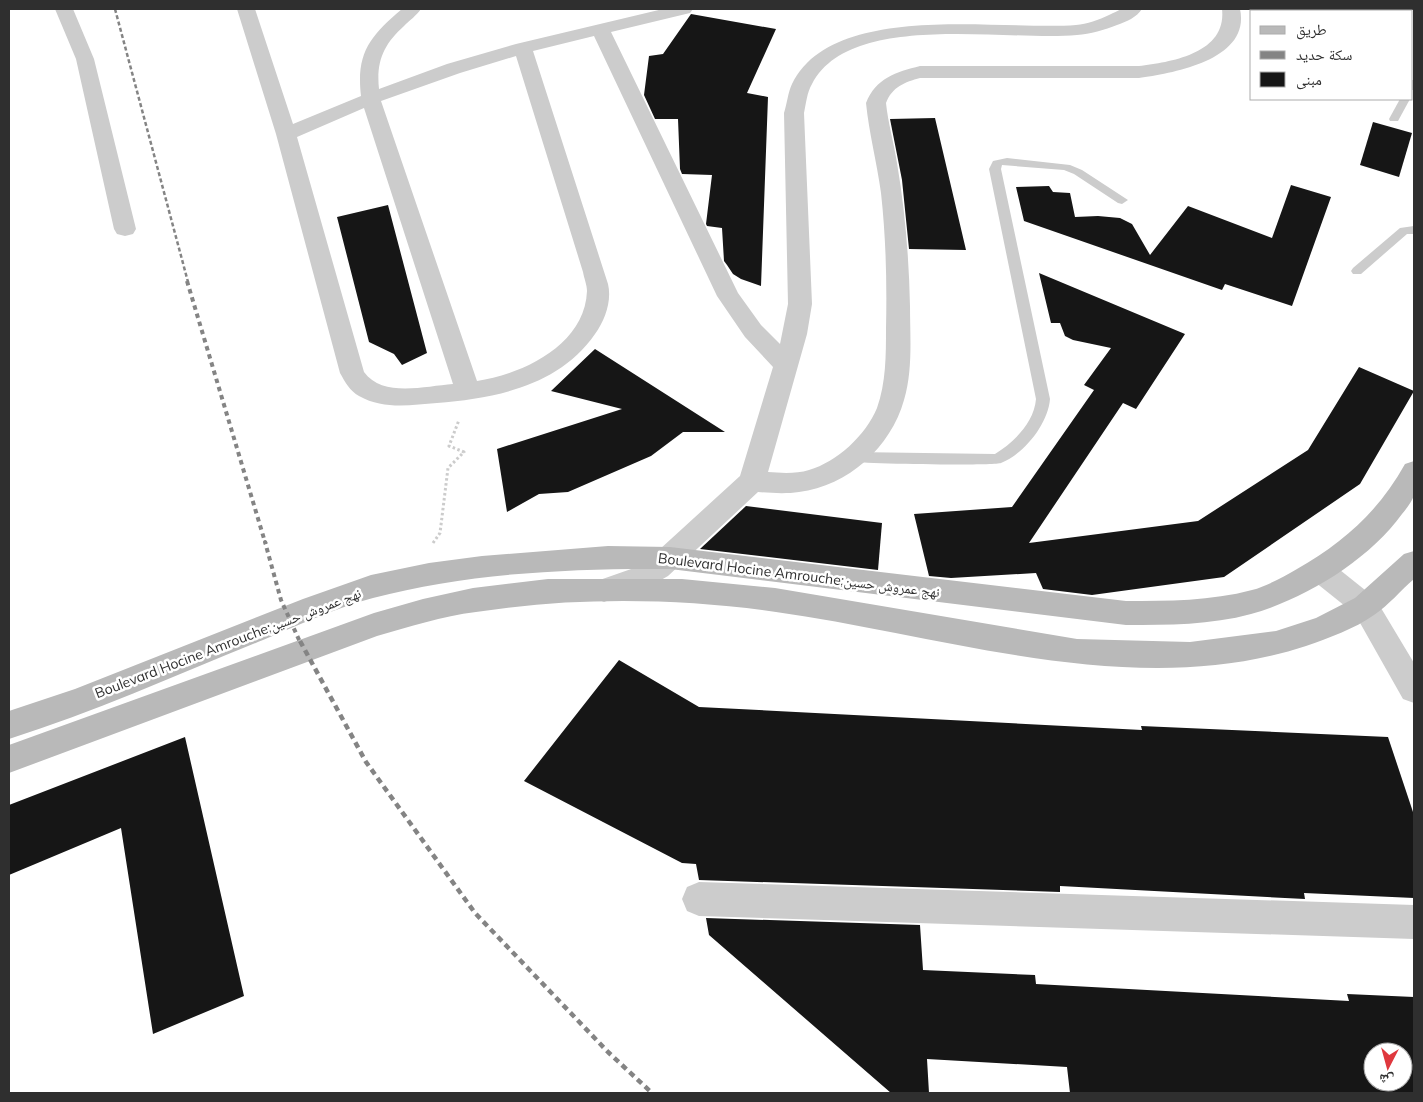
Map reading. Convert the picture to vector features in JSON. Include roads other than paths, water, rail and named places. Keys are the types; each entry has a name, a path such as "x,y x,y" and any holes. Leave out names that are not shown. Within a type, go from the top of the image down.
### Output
{"main road":[{"name":"Boulevard Hocine Amrouche;نهج عمروش حسين","path":"9,725 81,700 313,607 371,588 429,574 534,562 608,557 670,558 1126,613 1187,612 1252,601 1320,570 1372,530 1395,503 1414,471"},
{"name":"Boulevard Hocine Amrouche;نهج عمروش حسين","path":"9,759 374,625 473,600 548,591 682,591 775,600 1077,652 1190,655 1276,643 1325,627 1365,606 1414,562"}],"street":[{"path":"64,9 84,60 125,230"},
{"path":"246,9 286,134 352,373 358,383 370,391 393,397 468,392 498,386 527,376 552,363 572,347 586,329 595,310 598,290 594,272 523,48"},
{"path":"412,9 384,33 373,48 367,77 370,100 468,392"},
{"path":"286,134 429,77 523,48 600,29 645,13 684,9"},
{"path":"604,590 644,576 658,568 752,481 795,334 800,304 794,112 796,95 803,79 815,64 832,52 853,42 903,30 930,28 1077,30 1100,26 1118,19 1133,9"},
{"path":"752,481 802,482 826,474 853,457 875,435 889,410 896,384 899,305 896,234 888,170 876,104 878,95 884,87 906,75 935,71 1139,72 1168,68 1192,61 1212,51 1225,38 1232,24 1231,9"},
{"path":"600,29 728,296 753,331 786,365"},
{"path":"1320,570 1365,606 1414,690"},
{"path":"698,899 1414,922"}],"lane":[{"path":"1394,118 1404,100"},
{"path":"853,457 996,459 1015,448 1042,410 1043,399 1028,322 995,169 997,163 1007,161 1066,167 1078,172 1122,200"},
{"path":"1357,271 1404,231 1414,230"}],"railway":[{"path":"115,9 188,282"},
{"path":"187,281 265,542"},
{"path":"265,542 281,600 300,642"},
{"path":"300,641 366,762 475,913 608,1052 652,1093"}]}
